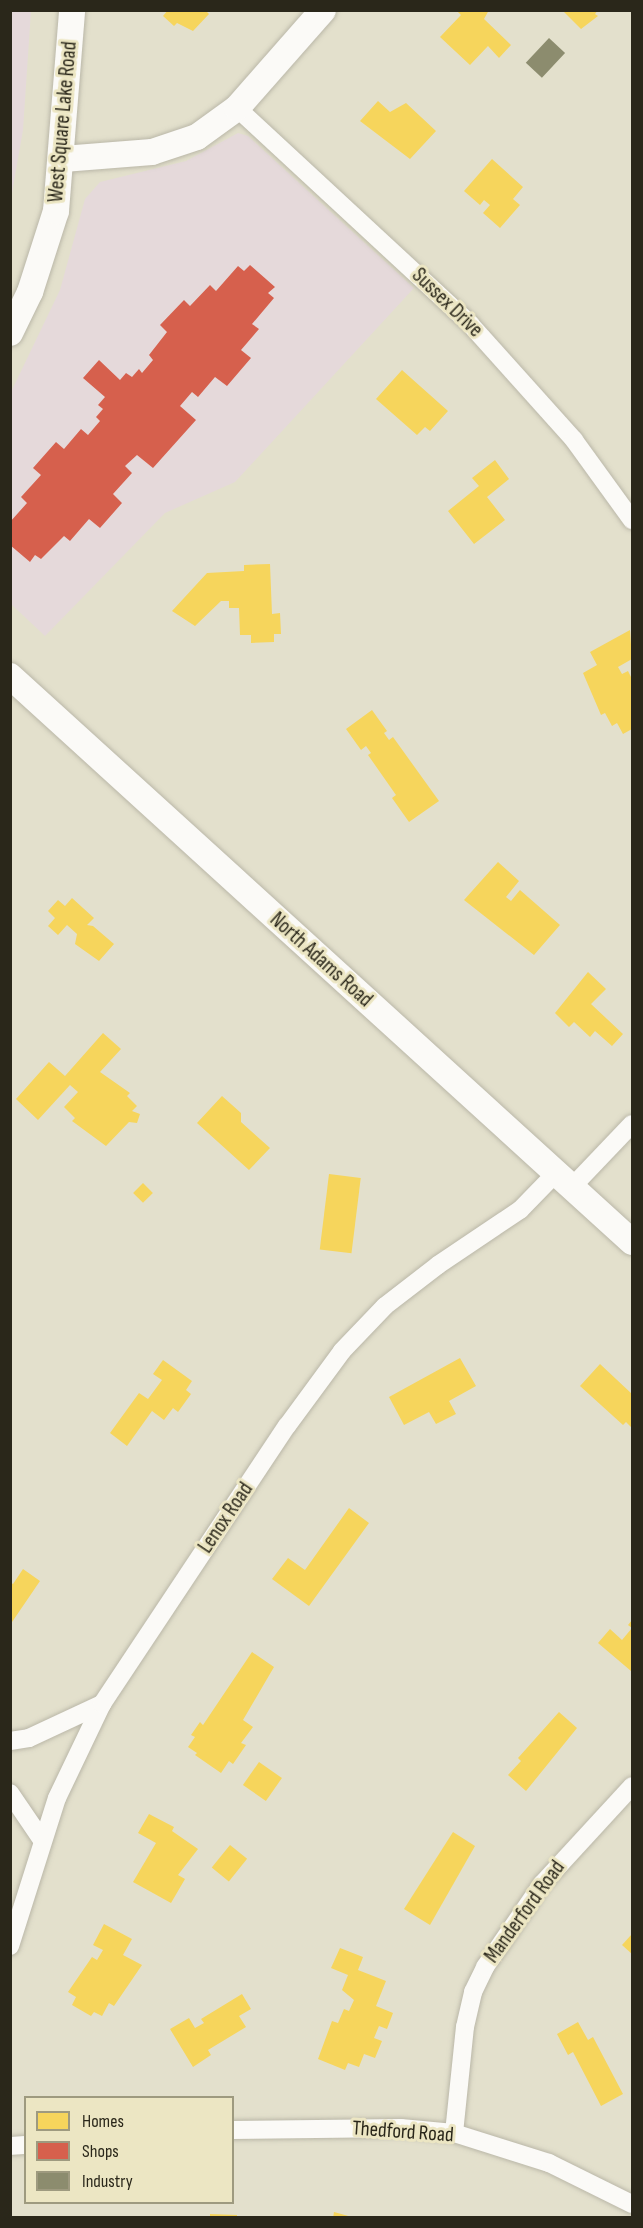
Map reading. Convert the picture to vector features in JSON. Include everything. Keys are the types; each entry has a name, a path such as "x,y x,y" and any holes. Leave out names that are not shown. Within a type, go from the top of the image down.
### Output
{"street":[{"name":"West Square Lake Road","path":"10,333 30,292 56,211 63,159 72,10"},
{"path":"63,159 136,155 166,149 197,137 237,108 324,10"},
{"name":"Sussex Drive","path":"237,108 470,324 574,440 633,520"},
{"name":"North Adams Road","path":"10,676 633,1242"},
{"name":"Lenox Road","path":"10,1946 42,1840 76,1755 102,1704 287,1426 342,1352 410,1285 564,1180 633,1125"},
{"path":"10,1741 29,1738 102,1704"},
{"name":"Manderford Road","path":"454,2133 465,2027 473,1992 485,1967 542,1884 633,1785"},
{"path":"10,1793 42,1840"},
{"name":"Thedford Road","path":"234,2130 401,2128 454,2133 549,2163 633,2204"}],"shaded area":[{"path":"11,10 31,11 23,130 11,199"},
{"path":"238,133 248,136 414,288 235,482 165,513 45,636 11,604 11,392 60,290 85,199 100,182 186,161"}],"building: Homes":[{"path":"168,10 205,10 209,14 193,31 177,23 174,26 163,16"},
{"path":"456,10 489,10 484,19 511,45 499,58 488,46 470,65 440,37 461,15"},
{"path":"562,10 598,10 595,14 598,16 581,29"},
{"path":"378,101 390,112 406,103 436,131 410,159 360,121"},
{"path":"492,159 523,187 513,199 520,205 500,228 483,213 490,205 484,200 480,205 464,191"},
{"path":"402,370 448,411 430,431 425,427 417,435 376,399"},
{"path":"495,460 509,479 487,497 505,520 474,544 448,511 479,486 472,478"},
{"path":"270,564 272,614 280,613 281,634 274,634 274,642 251,643 251,635 240,635 239,608 229,608 229,601 221,601 195,626 172,611 207,573 244,571 244,565"},
{"path":"630,630 632,659 618,667 622,674 628,671 632,679 632,729 623,734 617,723 612,726 605,713 601,715 583,673 597,665 590,652"},
{"path":"372,710 387,731 384,733 389,740 393,737 439,801 409,822 392,798 396,795 368,755 371,753 366,746 361,750 346,729"},
{"path":"498,862 519,881 506,897 511,901 520,890 560,925 534,955 464,900"},
{"path":"72,898 94,918 87,925 93,926 114,944 99,961 75,944 77,934 67,925 58,935 48,926 55,918 48,911 58,900 65,906"},
{"path":"588,972 606,989 591,1004 623,1034 612,1046 595,1031 590,1037 574,1022 569,1027 555,1013"},
{"path":"103,1033 121,1049 100,1072 130,1093 127,1096 137,1106 132,1111 140,1114 137,1123 129,1122 106,1146 72,1121 75,1118 64,1107 78,1092 70,1085 38,1120 16,1099 49,1062 65,1076"},
{"path":"222,1096 241,1113 241,1122 270,1148 249,1170 197,1123"},
{"path":"329,1174 361,1178 351,1253 320,1249"},
{"path":"143,1183 153,1193 143,1203 133,1193"},
{"path":"460,1358 476,1386 449,1401 456,1414 436,1424 429,1412 404,1425 389,1397"},
{"path":"163,1360 192,1381 186,1390 191,1394 178,1412 173,1408 164,1420 152,1411 127,1446 110,1433 139,1393 148,1399 162,1380 153,1374"},
{"path":"600,1364 632,1394 632,1428 626,1422 623,1425 580,1386"},
{"path":"349,1508 369,1523 309,1606 272,1579 288,1558 305,1570"},
{"path":"23,1569 40,1581 10,1625 10,1582 13,1584"},
{"path":"632,1628 631,1671 598,1643 610,1629 622,1640"},
{"path":"252,1652 274,1667 243,1720 253,1727 241,1743 246,1745 233,1764 229,1761 221,1773 195,1755 197,1753 188,1747 195,1737 191,1735 200,1722 203,1725"},
{"path":"559,1712 577,1728 526,1791 508,1775 521,1761 518,1758"},
{"path":"259,1762 282,1778 266,1801 243,1785"},
{"path":"149,1814 174,1827 172,1831 198,1849 178,1875 185,1879 171,1903 133,1882 156,1843 138,1833"},
{"path":"453,1832 475,1846 430,1925 404,1909"},
{"path":"230,1845 247,1859 229,1881 212,1868"},
{"path":"104,1924 132,1939 123,1955 142,1965 114,2006 109,2003 102,2016 94,2012 91,2016 72,2005 76,1997 68,1992 92,1957 97,1960 103,1950 93,1945"},
{"path":"632,1934 632,1954 622,1945"},
{"path":"340,1948 363,1957 358,1970 386,1981 376,2006 393,2013 387,2029 379,2026 374,2038 382,2041 375,2058 364,2054 359,2067 348,2063 345,2070 318,2059 332,2021 338,2023 344,2009 349,2011 354,2000 342,1990 348,1975 331,1968"},
{"path":"242,1994 251,2009 239,2016 246,2027 208,2050 211,2055 193,2067 170,2029 189,2018 195,2028 204,2023 201,2019"},
{"path":"578,2022 588,2040 593,2037 623,2094 601,2106 573,2052 568,2055 557,2034"},
{"path":"334,2212 352,2217 352,2218 333,2218"},
{"path":"210,2214 237,2215 237,2218 210,2218"}],"building: Shops":[{"path":"250,265 275,287 268,293 274,298 252,324 259,329 241,350 251,358 227,386 215,377 198,397 192,392 180,406 196,420 153,468 137,455 125,466 132,473 113,494 122,503 100,528 89,519 70,541 64,536 41,559 35,555 30,562 10,545 10,522 27,503 21,497 41,475 33,468 56,442 64,449 81,429 88,435 100,421 96,417 103,409 98,405 105,397 83,378 99,360 120,380 126,373 132,377 139,369 142,373 153,360 149,355 167,332 160,325 184,300 190,306 210,285 216,291 238,266 244,271"}],"building: Industry":[{"path":"549,38 565,53 542,78 526,63"}]}
